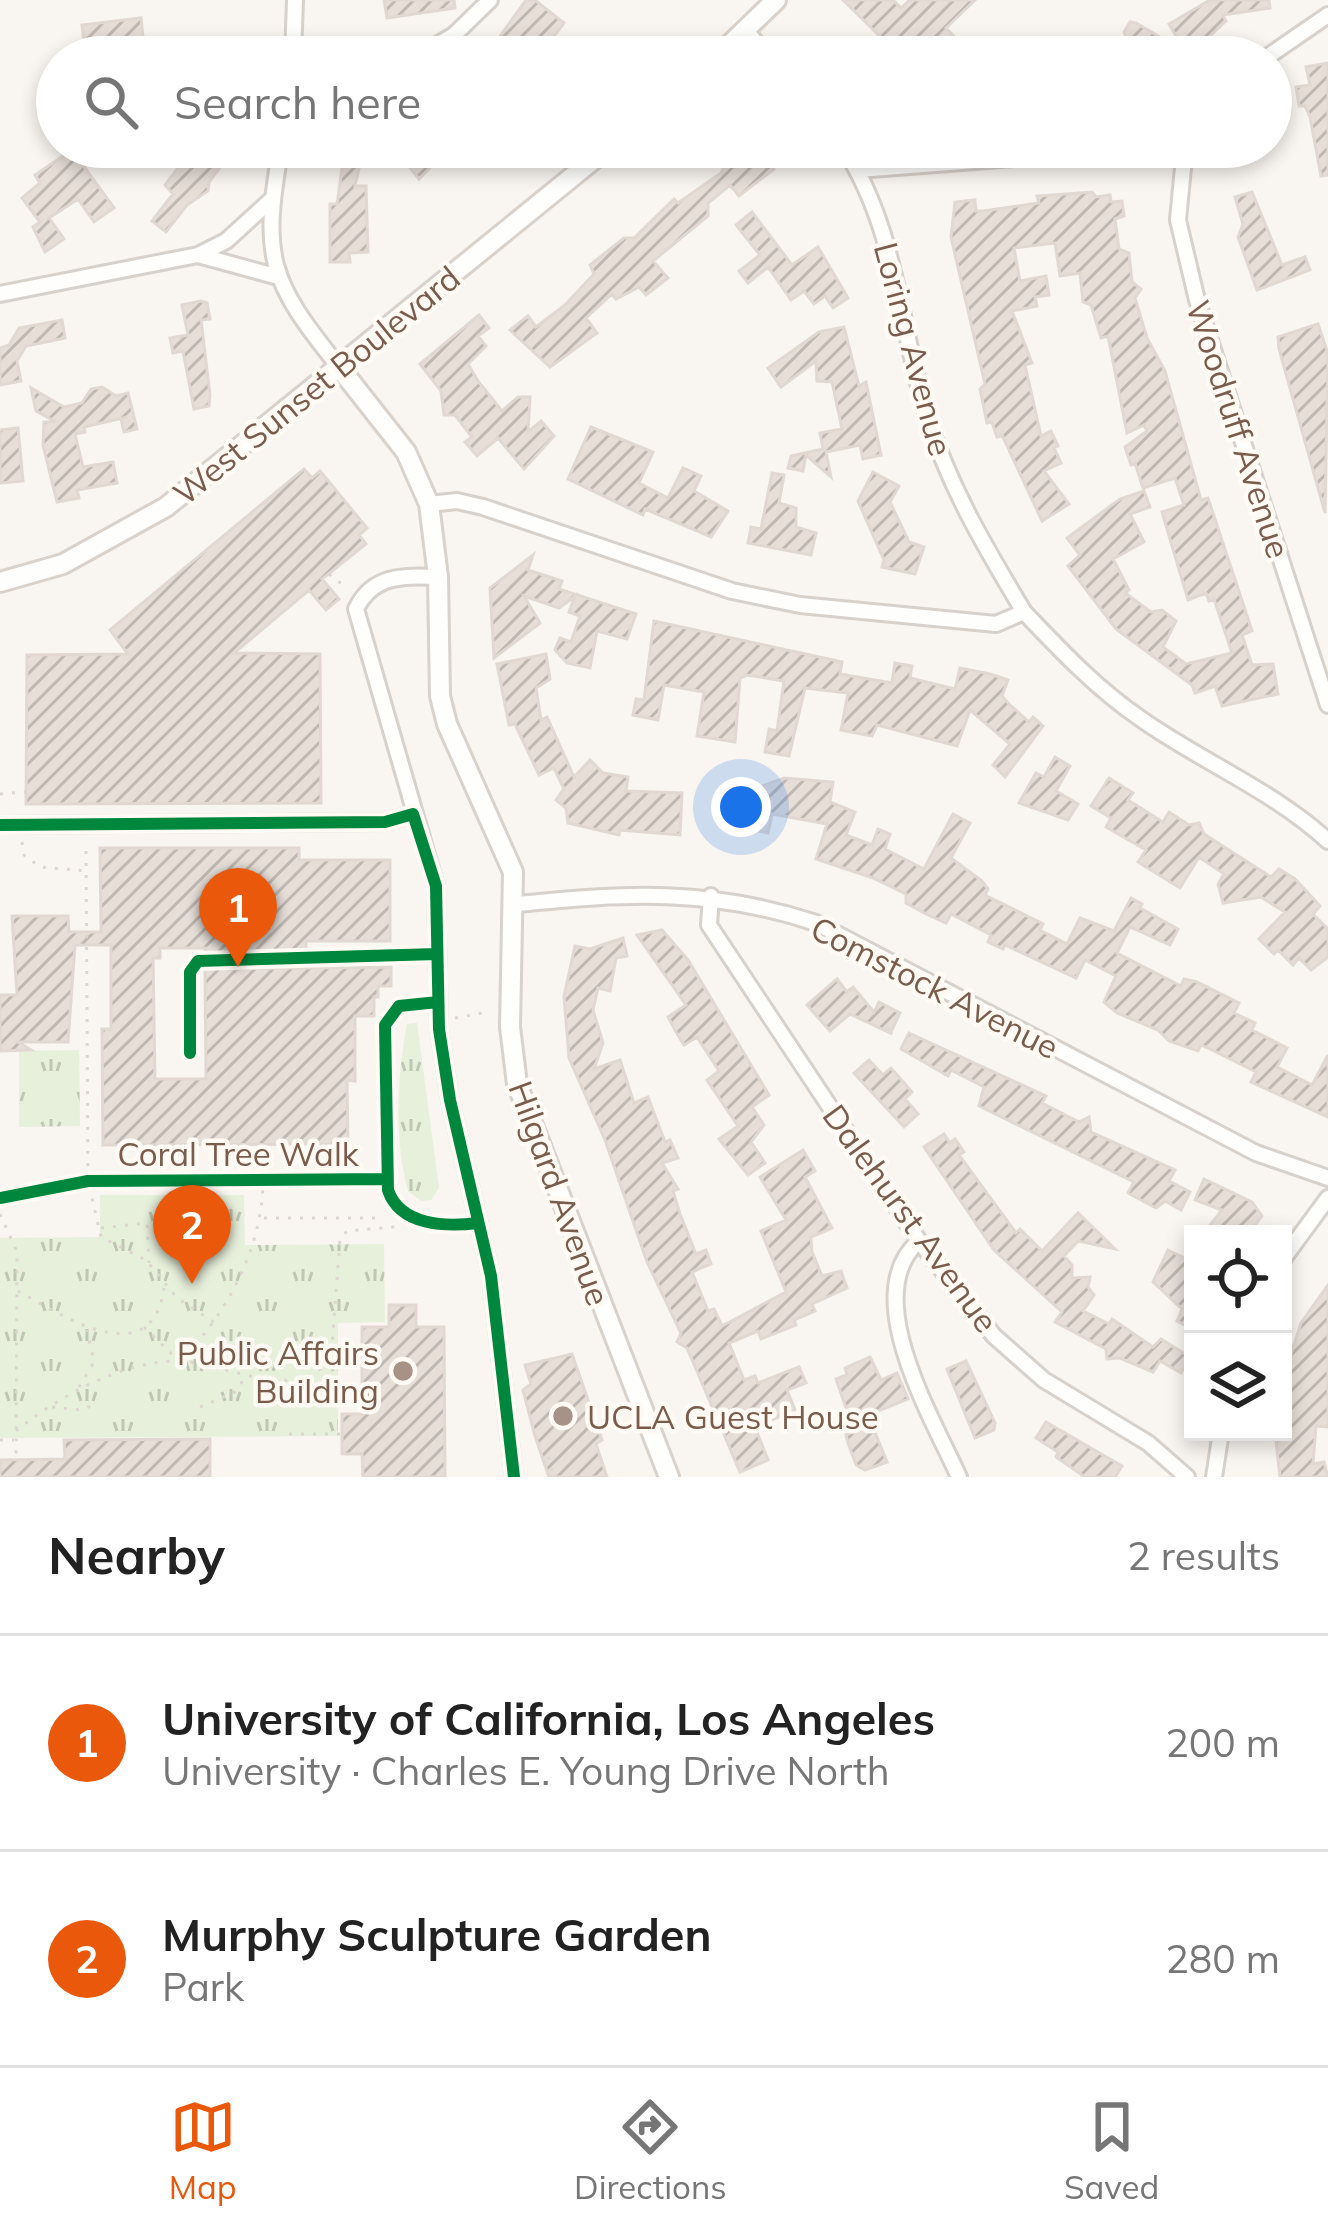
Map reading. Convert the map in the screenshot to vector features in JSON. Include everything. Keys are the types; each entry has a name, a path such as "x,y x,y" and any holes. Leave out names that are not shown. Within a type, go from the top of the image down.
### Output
{"street":[{"path":"294,36 295,0"},
{"path":"452,36 490,0"},
{"path":"739,36 776,0"},
{"path":"1292,39 1328,14"},
{"path":"746,30 751,36"},
{"path":"277,168 272,200 274,276 339,367"},
{"name":"West Sunset Boulevard","path":"0,582 63,564 166,507 583,168"},
{"path":"858,170 884,168"},
{"name":"Woodruff Avenue","path":"1183,168 1178,220 1196,300 1328,705"},
{"name":"Loring Avenue","path":"858,170 897,278 911,357 942,462 971,524 1024,612 1141,718 1264,791 1326,835"},
{"path":"0,294 198,255 226,241 272,200"},
{"path":"198,255 274,276"},
{"name":"Hilgard Avenue","path":"339,367 406,452 429,504 438,577 437,664 447,724 501,835 517,904 510,1027 525,1115 669,1477"},
{"path":"429,504 457,501 482,507 665,573 800,605 997,623 1024,612"},
{"path":"438,577 386,579 373,585 356,609 436,886 438,1002 450,1100 499,1327 514,1477"},
{"path":"0,825 385,822 413,814"},
{"name":"Comstock Avenue","path":"517,904 635,894 711,896 760,904 816,923 1256,1154 1328,1178"},
{"name":"Dalehurst Avenue","path":"711,896 709,925 919,1241 994,1336 1044,1380 1148,1443 1187,1477"},
{"path":"1292,1246 1328,1198"},
{"path":"919,1241 898,1266 895,1315 914,1376 958,1477"},
{"path":"1214,1477 1220,1441"}],"lane":[{"path":"190,1053 190,972 198,961 437,954"},
{"path":"438,1002 399,1006 385,1025 388,1190 400,1212 416,1218 448,1226 478,1223"}],"path":[{"path":"329,574 348,589"},
{"path":"0,794 24,792 22,803"},
{"path":"22,840 24,855 40,868 87,871"},
{"path":"86,850 88,1180 101,1237 149,1263 164,1286 215,1323"},
{"path":"452,1018 482,1012"},
{"path":"179,1361 215,1323 263,1218 263,1180"},
{"path":"0,1214 16,1252 16,1460"},
{"path":"263,1218 382,1218"},
{"path":"99,1228 147,1223 149,1263"},
{"path":"16,1431 76,1391 139,1368 179,1361 245,1377 310,1376 331,1358 340,1239 347,1231 395,1227"},
{"path":"16,1290 106,1334 144,1327 156,1315 164,1286"},
{"path":"144,1327 179,1361"},
{"path":"76,1391 94,1362 86,1328"},
{"path":"200,1407 236,1392 245,1377"},
{"path":"288,1379 288,1397"},
{"path":"50,1407 80,1410 94,1405"},
{"path":"289,1415 290,1455"},
{"path":"289,1433 342,1434"},
{"path":"0,1440 16,1440"},
{"path":"543,1477 553,1474 548,1457"}],"green space":[{"path":"417,1023 439,1188 431,1200 421,1201 408,1191 399,1129 407,1024"},
{"path":"79,1050 80,1126 19,1127 19,1051"},
{"path":"100,1195 244,1195 245,1245 384,1244 385,1322 338,1323 338,1436 0,1438 0,1238 100,1237"}],"building":[{"path":"384,0 454,0 455,8 387,18"},
{"path":"526,0 535,0 564,23 554,36 500,36"},
{"path":"843,0 893,0 901,8 910,0 975,0 946,28 954,36 880,36"},
{"path":"1210,0 1269,0 1270,8 1223,15 1226,21 1210,36 1176,36 1169,24"},
{"path":"141,18 143,36 83,36 82,25"},
{"path":"1130,22 1158,36 1126,36"},
{"path":"1328,63 1328,175 1321,176 1310,117 1305,106 1299,106 1296,87 1310,85 1306,67"},
{"path":"45,168 85,168 114,208 94,222 78,199 49,218 64,239 45,252 33,227 40,222 22,198 40,183 35,175"},
{"path":"178,168 220,168 208,191 187,205 166,232 152,221 173,194 165,185"},
{"path":"342,168 359,168 355,186 366,186 368,252 349,253 350,262 330,262 330,204 337,204"},
{"path":"410,168 430,168 419,179"},
{"path":"723,168 774,169 739,196 730,185 708,203 708,216 653,261 668,278 646,295 639,287 616,299 612,294 586,318 597,333 550,367 510,330 528,316 536,327 594,274 590,265 624,238 634,238 674,199 678,203"},
{"path":"1092,192 1096,197 1110,195 1111,202 1122,201 1124,216 1115,219 1119,249 1129,253 1132,282 1141,289 1135,298 1147,338 1165,371 1201,500 1208,498 1252,631 1242,635 1252,665 1273,664 1278,694 1222,706 1215,686 1195,693 1192,685 1116,629 1068,566 1080,555 1067,538 1120,499 1144,491 1150,507 1130,514 1144,542 1113,559 1129,590 1125,593 1151,612 1162,610 1176,621 1163,647 1186,664 1232,653 1214,599 1209,601 1206,593 1188,600 1162,512 1184,505 1175,478 1143,488 1135,463 1131,465 1125,447 1147,431 1144,425 1127,433 1108,336 1101,338 1091,305 1083,302 1080,273 1060,276 1055,243 1014,248 1020,281 1046,276 1049,295 1035,297 1037,306 1012,311 1032,363 1025,365 1041,436 1051,431 1058,446 1054,448 1061,463 1044,471 1069,504 1042,521 1002,435 997,437 992,422 987,423 980,389 985,384 951,237 955,202 975,200 976,211 983,211 1039,203 1037,196"},
{"path":"1252,192 1282,265 1305,257 1310,270 1257,290 1238,237 1243,224 1235,197"},
{"path":"752,212 792,265 818,247 848,298 833,308 825,296 814,304 804,291 791,300 768,267 748,283 739,271 760,255 736,225"},
{"path":"207,303 210,319 201,320 210,395 209,406 194,409 183,351 173,353 170,338 188,335 182,305"},
{"path":"479,315 489,328 478,336 486,346 468,364 478,381 502,411 518,397 530,397 528,432 541,421 554,436 524,469 498,438 477,456 465,442 472,437 455,415 444,415 441,391 420,364"},
{"path":"62,320 65,338 26,346 17,361 21,381 0,385 0,348 9,345 19,328"},
{"path":"1318,324 1328,354 1325,513 1278,337"},
{"path":"844,327 859,386 866,382 881,455 863,459 860,445 826,452 831,477 806,455 803,471 788,468 791,456 823,449 820,433 842,429 832,382 817,381 816,361 781,387 768,368 819,332"},
{"path":"102,387 116,396 128,393 137,429 124,432 121,419 127,417 84,427 85,432 75,434 83,467 113,462 117,483 77,490 79,498 57,502 43,445 44,422 54,421 36,411 31,388 64,407 82,403 91,389"},
{"path":"591,427 653,452 639,483 668,498 683,468 701,476 694,491 728,511 711,537 645,509 643,515 568,479"},
{"path":"18,428 23,481 0,483 0,430"},
{"path":"304,469 312,478 320,471 367,528 359,535 366,544 322,579 339,599 326,610 309,590 234,653 320,654 321,803 26,804 27,655 128,654 110,630"},
{"path":"873,472 899,486 890,502 909,542 924,547 915,574 882,567 884,560 858,501"},
{"path":"772,473 784,475 779,503 796,508 796,527 816,533 811,555 748,543 751,527 761,529"},
{"path":"533,555 528,570 562,581 559,589 636,614 627,639 597,631 590,668 567,663 555,650 560,638 571,642 580,616 569,612 575,596 559,608 524,596 540,623 494,658 490,588"},
{"path":"654,621 842,662 840,674 892,683 895,663 912,666 910,678 955,689 960,668 990,674 1008,680 1002,696 1029,722 1033,717 1043,726 1005,777 993,765 1010,744 970,710 957,746 877,725 872,736 841,730 848,693 805,688 789,756 765,752 769,729 777,731 784,681 747,675 740,678 735,742 697,736 704,692 664,685 658,720 633,715 636,699 644,700"},
{"path":"546,654 550,679 536,688 541,720 547,717 574,777 590,760 603,773 628,777 626,791 682,793 680,835 620,830 619,835 568,823 566,808 556,800 564,789 554,768 539,775 515,724 509,725 497,664"},
{"path":"1055,757 1070,766 1056,791 1078,804 1068,820 1019,803 1036,773 1044,777"},
{"path":"784,778 833,782 830,802 855,812 846,835 872,845 878,829 890,834 885,849 924,869 953,814 970,823 951,858 982,881 988,889 985,895 1043,924 1040,930 1067,944 1080,918 1114,931 1131,898 1142,904 1140,908 1178,929 1170,945 1130,927 1117,953 1181,986 1184,979 1197,982 1239,1003 1234,1013 1255,1023 1252,1030 1287,1048 1277,1067 1312,1085 1328,1055 1328,1117 1251,1082 1256,1072 1212,1050 1201,1045 1198,1051 1169,1041 1158,1030 1117,1013 1104,1002 1116,976 1085,960 1076,978 1005,945 1003,949 988,942 991,935 951,914 946,923 928,915 906,903 906,894 873,878 816,859 827,824 772,814 768,833 754,830 762,786"},
{"path":"1109,778 1133,793 1128,800 1163,822 1169,812 1189,825 1199,823 1204,834 1271,877 1279,869 1295,879 1320,906 1313,914 1328,929 1328,957 1311,970 1299,958 1293,965 1278,950 1274,954 1259,939 1285,912 1261,897 1223,903 1218,884 1224,874 1199,857 1180,888 1138,862 1146,850 1106,827 1111,818 1091,806"},
{"path":"100,848 299,848 299,860 390,860 390,941 306,941 306,950 205,953 205,948 160,948 160,958 153,958 155,1079 206,1079 205,969 391,967 391,986 378,986 378,997 374,997 374,1016 355,1016 355,1081 347,1080 348,1144 103,1145 102,1029 111,1029 111,945 75,945 68,1042 18,1042 31,1050 0,1051 0,995 17,995 12,916 68,916 69,932 101,932"},
{"path":"662,930 688,960 769,1095 752,1107 764,1125 751,1142 765,1163 748,1175 719,1139 738,1126 707,1080 719,1071 697,1037 684,1045 676,1032 668,1017 686,1005 637,935"},
{"path":"623,938 627,956 616,958 610,991 598,988 593,1010 603,1043 594,1069 620,1060 634,1103 648,1097 665,1142 670,1140 678,1158 662,1163 678,1189 673,1191 696,1254 706,1250 711,1264 692,1272 708,1311 714,1309 722,1326 786,1292 761,1231 786,1220 760,1177 803,1150 815,1171 805,1177 832,1228 811,1237 812,1252 822,1276 841,1271 847,1288 812,1304 815,1311 794,1320 796,1325 761,1339 758,1331 729,1343 744,1380 755,1376 758,1383 799,1367 806,1383 787,1390 795,1410 755,1427 768,1460 740,1472 687,1348 677,1342 681,1333 647,1262 605,1140 569,1058 564,996 575,946 590,949"},
{"path":"837,979 847,992 853,987 874,1012 879,1002 900,1013 892,1030 886,1027 892,1034 850,1014 830,1031 807,1005"},
{"path":"909,1033 1046,1096 1042,1103 1079,1122 1089,1117 1091,1132 1175,1170 1169,1181 1190,1192 1181,1210 1165,1201 1156,1208 1128,1193 1134,1182 979,1106 984,1087 951,1070 948,1076 901,1049"},
{"path":"869,1060 883,1075 891,1068 912,1092 905,1099 918,1114 904,1127 854,1073"},
{"path":"944,1134 950,1143 955,1139 964,1152 959,1155 1016,1233 1020,1229 1042,1251 1078,1213 1115,1249 1078,1241 1064,1256 1072,1265 1072,1278 1090,1277 1088,1287 1094,1295 1083,1311 1109,1324 1112,1319 1153,1347 1161,1339 1184,1353 1181,1373 1160,1361 1153,1372 1120,1358 1107,1359 1106,1349 1055,1322 1062,1312 994,1250 924,1147"},
{"path":"1204,1179 1252,1202 1262,1216 1255,1225 1210,1225 1222,1210 1195,1200"},
{"path":"1168,1250 1184,1258 1184,1324 1177,1321 1182,1309 1153,1282"},
{"path":"1328,1285 1328,1427 1316,1426 1313,1464 1324,1462 1328,1477 1280,1477 1276,1441 1292,1441 1292,1351 1301,1323"},
{"name":"Public Affairs Building","path":"389,1305 416,1305 416,1327 444,1327 445,1477 363,1477 362,1454 342,1454 342,1414 362,1414 362,1327 389,1327"},
{"name":"UCLA Guest House","path":"572,1354 602,1440 596,1444 607,1477 549,1477 535,1436 523,1390 531,1384 525,1365"},
{"path":"870,1357 881,1380 897,1373 908,1399 868,1415 887,1462 865,1470 856,1465 848,1443 846,1435 854,1431 836,1379 847,1375 845,1368"},
{"path":"966,1361 995,1423 994,1430 975,1438 947,1369"},
{"path":"1046,1422 1122,1466 1115,1477 1085,1477 1056,1457 1058,1452 1036,1438"},
{"path":"210,1439 210,1477 0,1477 0,1460 65,1459 64,1440"}],"cycle path":[{"path":"0,825 385,822 413,814 436,886 439,1029 450,1100 491,1276 514,1477"},
{"path":"190,1053 190,972 198,961 437,954"},
{"path":"438,1002 399,1006 385,1025 388,1190 403,1211 426,1222 478,1223"},
{"name":"Coral Tree Walk","path":"0,1198 88,1181 387,1179"}],"place":[{"name":"University of California, Los Angeles","path":"238,967"},
{"name":"Murphy Sculpture Garden","path":"192,1284"},
{"name":"Public Affairs Building","path":"403,1371"},
{"name":"UCLA Guest House","path":"563,1416"}]}
